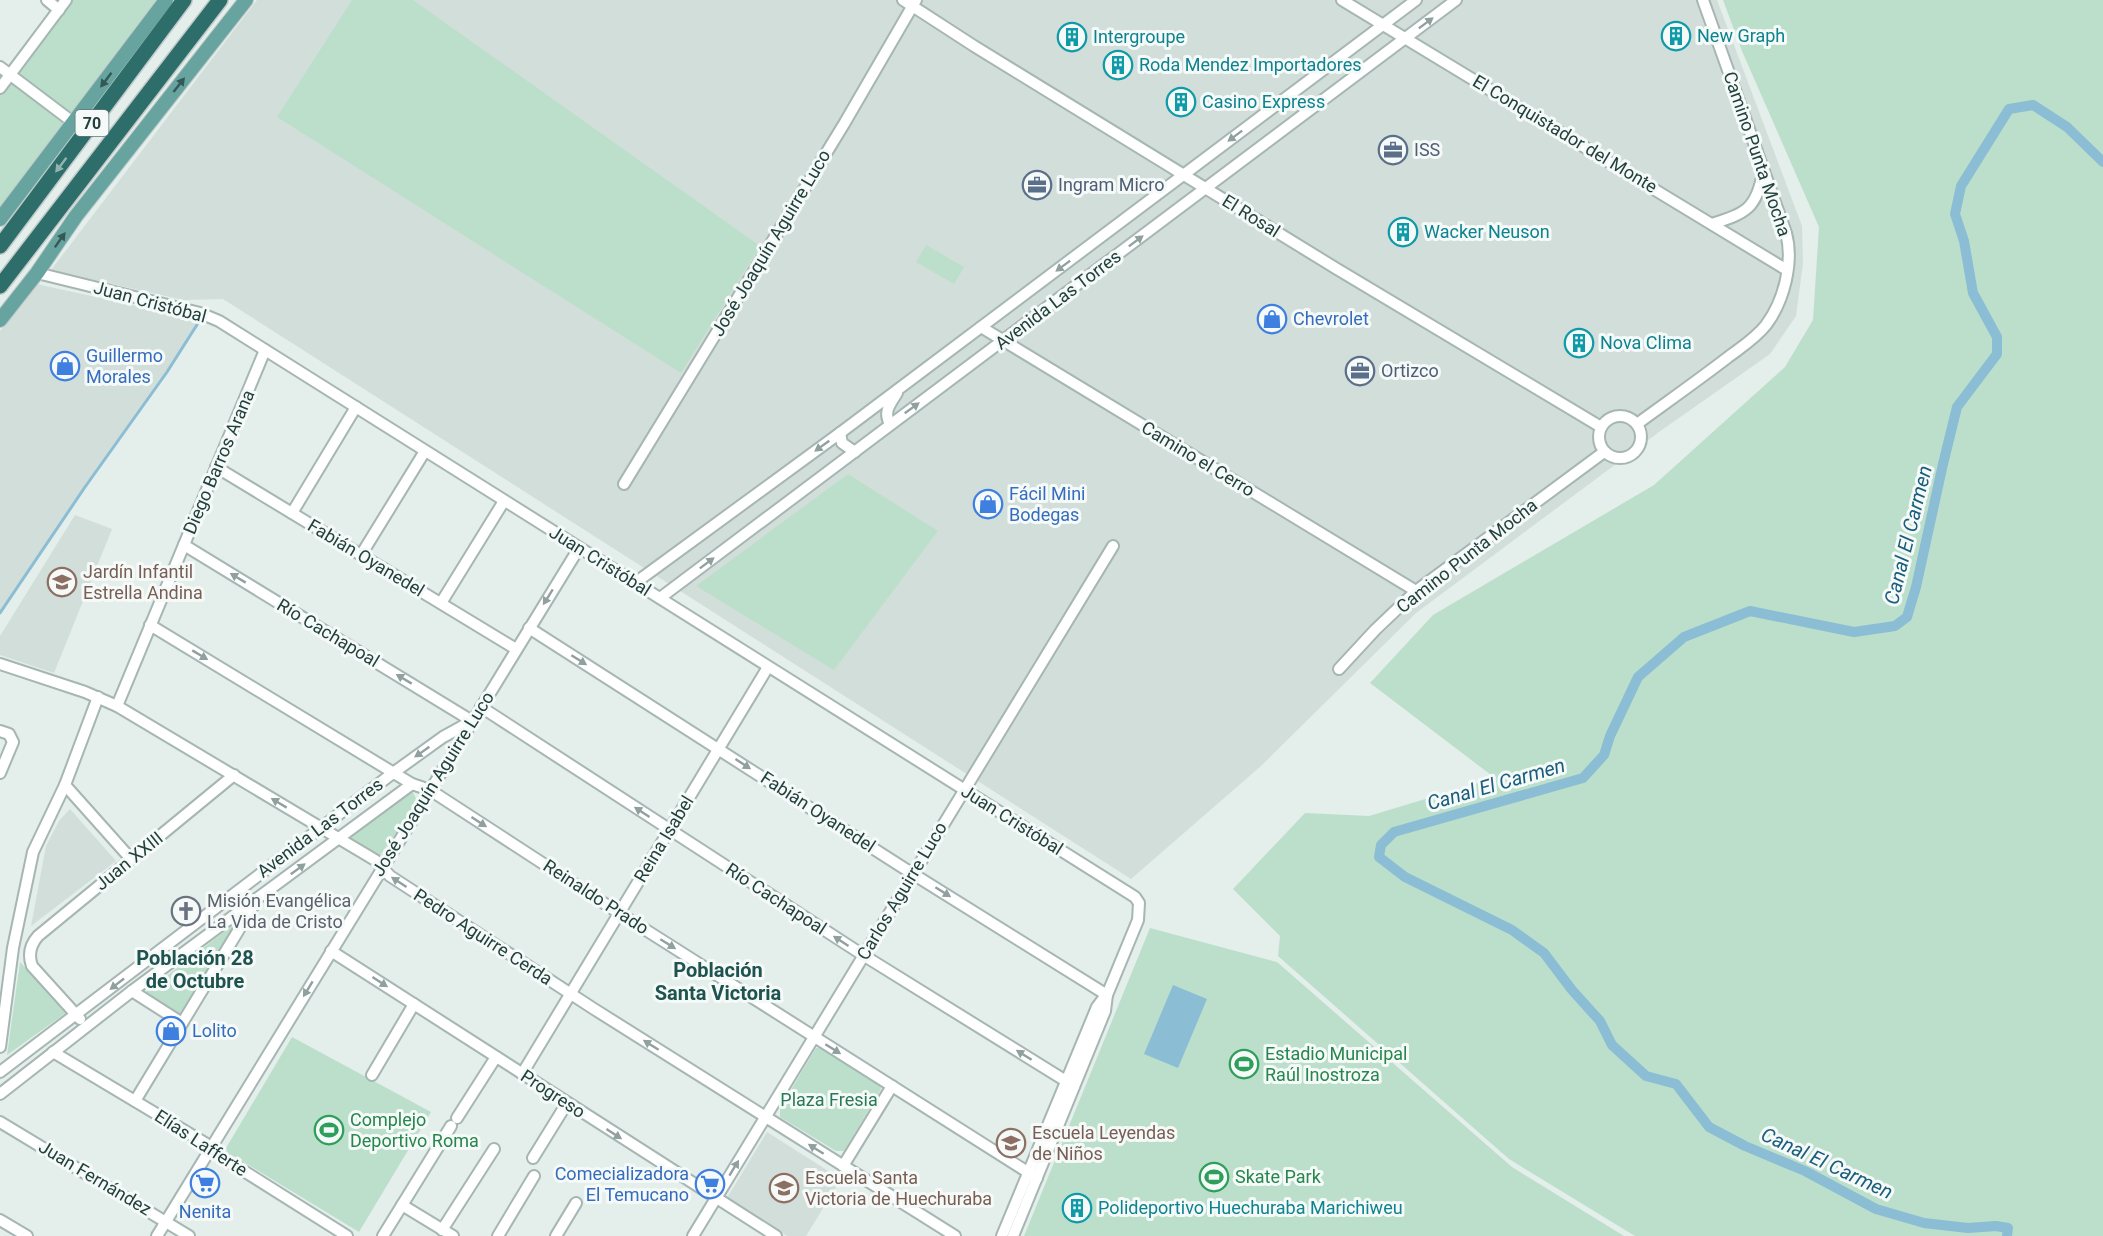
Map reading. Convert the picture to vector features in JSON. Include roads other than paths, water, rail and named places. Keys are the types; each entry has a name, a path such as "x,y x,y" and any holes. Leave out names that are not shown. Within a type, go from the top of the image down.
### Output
{"highway":[{"name":"70","path":"0,246 184,0"},
{"name":"70","path":"0,286 220,0"}],"main road":[{"path":"0,219 166,0"},
{"path":"0,320 37,273 76,216 246,0"}],"street":[{"path":"47,0 59,10"},
{"path":"0,88 66,0"},
{"name":"El Conquistador del Monte","path":"1342,0 1787,270"},
{"name":"Avenida Las Torres","path":"635,583 840,433 1416,0"},
{"name":"Avenida Las Torres","path":"660,598 1456,0"},
{"name":"Camino Punta Mocha","path":"1637,424 1757,335 1775,311 1787,270 1789,244 1703,0"},
{"name":"El Rosal","path":"910,2 974,46 1206,189 1601,427"},
{"name":"José Joaquín Aguirre Luco","path":"624,484 829,148 910,2"},
{"path":"0,67 74,123"},
{"path":"1712,224 1736,216 1748,208 1759,194 1763,172"},
{"name":"Juan Cristóbal","path":"37,273 206,315 219,321 1135,897 1139,903 1138,920 1107,995"},
{"name":"Camino el Cerro","path":"981,327 1416,591"},
{"name":"Diego Barros Arana","path":"117,706 265,350"},
{"path":"890,424 886,417 887,410 900,387"},
{"path":"292,513 356,407"},
{"path":"1618,416 1632,419 1637,424 1641,438 1636,451 1617,459 1604,452 1599,440 1601,427 1605,421 1618,416"},
{"path":"840,433 842,443 855,452"},
{"path":"361,555 425,451"},
{"name":"Camino Punta Mocha","path":"1339,669 1416,591 1604,452"},
{"name":"Fabián Oyanedel","path":"216,467 516,649"},
{"path":"441,603 504,501"},
{"name":"Río Cachapoal","path":"184,545 472,721"},
{"name":"Carlos Aguirre Luco","path":"693,1236 1113,546"},
{"name":"José Joaquín Aguirre Luco","path":"157,1236 579,548"},
{"name":"Reinaldo Prado","path":"150,625 393,773 412,784 430,790 619,913 1033,1175"},
{"name":"Fabián Oyanedel","path":"530,628 913,874 1107,995"},
{"name":"Pedro Aguirre Cerda","path":"0,664 98,697 117,706 234,775 375,860 390,876 570,994 955,1236"},
{"name":"Reina Isabel","path":"522,1074 768,667"},
{"path":"0,1047 13,948 33,852 65,785 98,697"},
{"name":"Río Cachapoal","path":"481,707 863,955 1070,1084"},
{"name":"Avenida Las Torres","path":"0,1072 393,773 443,737 472,721"},
{"path":"0,731 9,734 13,742 0,773"},
{"name":"Juan XXIII","path":"77,1015 32,966 31,950 38,936 234,775"},
{"name":"Avenida Las Torres","path":"0,1094 132,991 412,784"},
{"path":"65,785 131,859"},
{"path":"135,1101 258,897"},
{"name":"Progreso","path":"331,951 776,1236"},
{"path":"132,991 182,1023"},
{"path":"1013,1236 1033,1175 1070,1084 1105,1011 1107,995"},
{"path":"372,1075 414,1004"},
{"path":"77,1015 86,1026"},
{"name":"Elías Lafferte","path":"53,1052 135,1101 347,1236"},
{"path":"383,1236 496,1058"},
{"path":"843,1166 892,1086"},
{"path":"532,1158 567,1103"},
{"name":"Juan Fernández","path":"0,1122 189,1236"},
{"path":"442,1230 494,1149"},
{"path":"1002,1236 1033,1175"},
{"path":"498,1236 534,1176"},
{"path":"556,1236 576,1203"},
{"path":"402,1205 453,1236"},
{"path":"0,1220 27,1236"}],"water":[{"path":"1173,985 1207,999 1178,1068 1144,1054"}],"waterway":[{"name":"Canal El Carmen","path":"2007,1236 2008,1228 1996,1226 1968,1228 1924,1223 1876,1209 1805,1171 1745,1146 1709,1127 1676,1084 1646,1076 1612,1045 1600,1021 1572,990 1544,953 1512,930 1405,877 1379,857 1381,845 1394,832 1583,778 1604,755 1610,736 1638,677 1684,637 1750,611 1854,632 1895,626 1907,617 1916,587 1957,407 1997,354 1997,337 1973,293 1964,241 1955,214 1961,186 2009,109 2033,105 2067,127 2103,162"},
{"path":"0,613 85,487 167,372 200,320"}],"place":[{"name":"New Graph","path":"1676,36"},
{"name":"Intergroupe","path":"1072,37"},
{"name":"Roda Mendez Importadores","path":"1118,65"},
{"name":"Casino Express","path":"1181,102"},
{"name":"ISS","path":"1393,150"},
{"name":"Ingram Micro","path":"1037,185"},
{"name":"Wacker Neuson","path":"1403,232"},
{"name":"Chevrolet","path":"1272,319"},
{"name":"Nova Clima","path":"1579,343"},
{"name":"Guillermo Morales","path":"65,366"},
{"name":"Ortizco","path":"1360,371"},
{"name":"Fácil Mini Bodegas","path":"988,504"},
{"name":"Jardín Infantil Estrella Andina","path":"62,582"},
{"name":"Misión Evangélica La Vida de Cristo","path":"186,911"},
{"name":"Lolito","path":"171,1031"},
{"name":"Estadio Municipal Raúl Inostroza","path":"1244,1064"},
{"name":"Complejo Deportivo Roma","path":"329,1130"},
{"name":"Escuela Leyendas de Niños","path":"1011,1143"},
{"name":"Skate Park","path":"1214,1177"},
{"name":"Nenita","path":"205,1183"},
{"name":"Comecializadora El Temucano","path":"710,1184"},
{"name":"Escuela Santa Victoria de Huechuraba","path":"784,1188"},
{"name":"Polideportivo Huechuraba Marichiweu","path":"1077,1208"}],"district":[{"name":"Población 28 de Octubre","path":"195,970"},
{"name":"Población Santa Victoria","path":"718,982"}],"park label":[{"name":"Plaza Fresia","path":"829,1100"}]}
